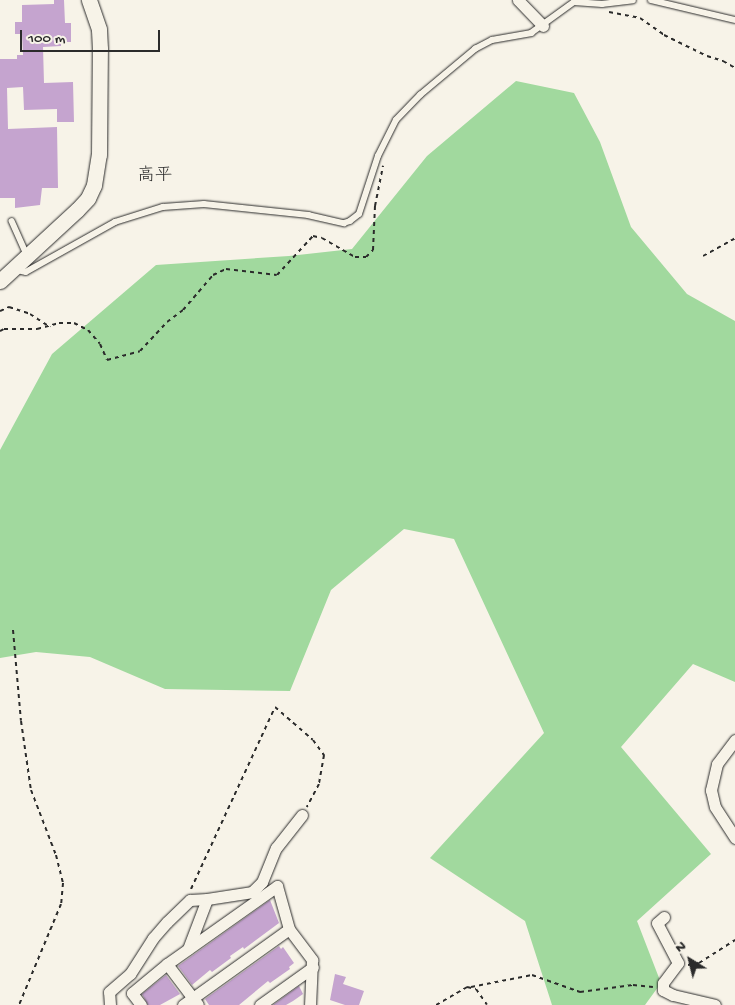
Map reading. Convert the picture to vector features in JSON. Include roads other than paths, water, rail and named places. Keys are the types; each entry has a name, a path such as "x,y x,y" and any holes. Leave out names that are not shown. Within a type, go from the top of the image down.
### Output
{"street":[{"path":"0,280 88,198 98,170 99,35 89,0"},
{"path":"518,0 543,26"},
{"path":"735,740 717,764 711,790 715,807 735,838"},
{"path":"110,1005 109,992 130,974 153,938 186,903 190,900 252,892 262,882 276,848 302,815"},
{"path":"141,1005 132,993 167,964 277,886 289,929 312,960 310,1005"},
{"path":"188,949 207,899"},
{"path":"664,917 657,923 678,963 663,982 663,988 666,993 715,1005"},
{"path":"183,1005 196,1001 289,929"},
{"path":"167,964 196,1001"},
{"path":"260,1005 313,967"}],"lane":[{"path":"12,269 26,272 115,222 163,207 204,204 308,215 344,223 350,221 359,214 388,133 401,115 475,49 492,40 524,36 543,26 574,2 594,3 633,0"},
{"path":"651,0 735,20"},
{"path":"12,221 27,255"}],"district":[{"name":"高平","path":"155,177"}]}
